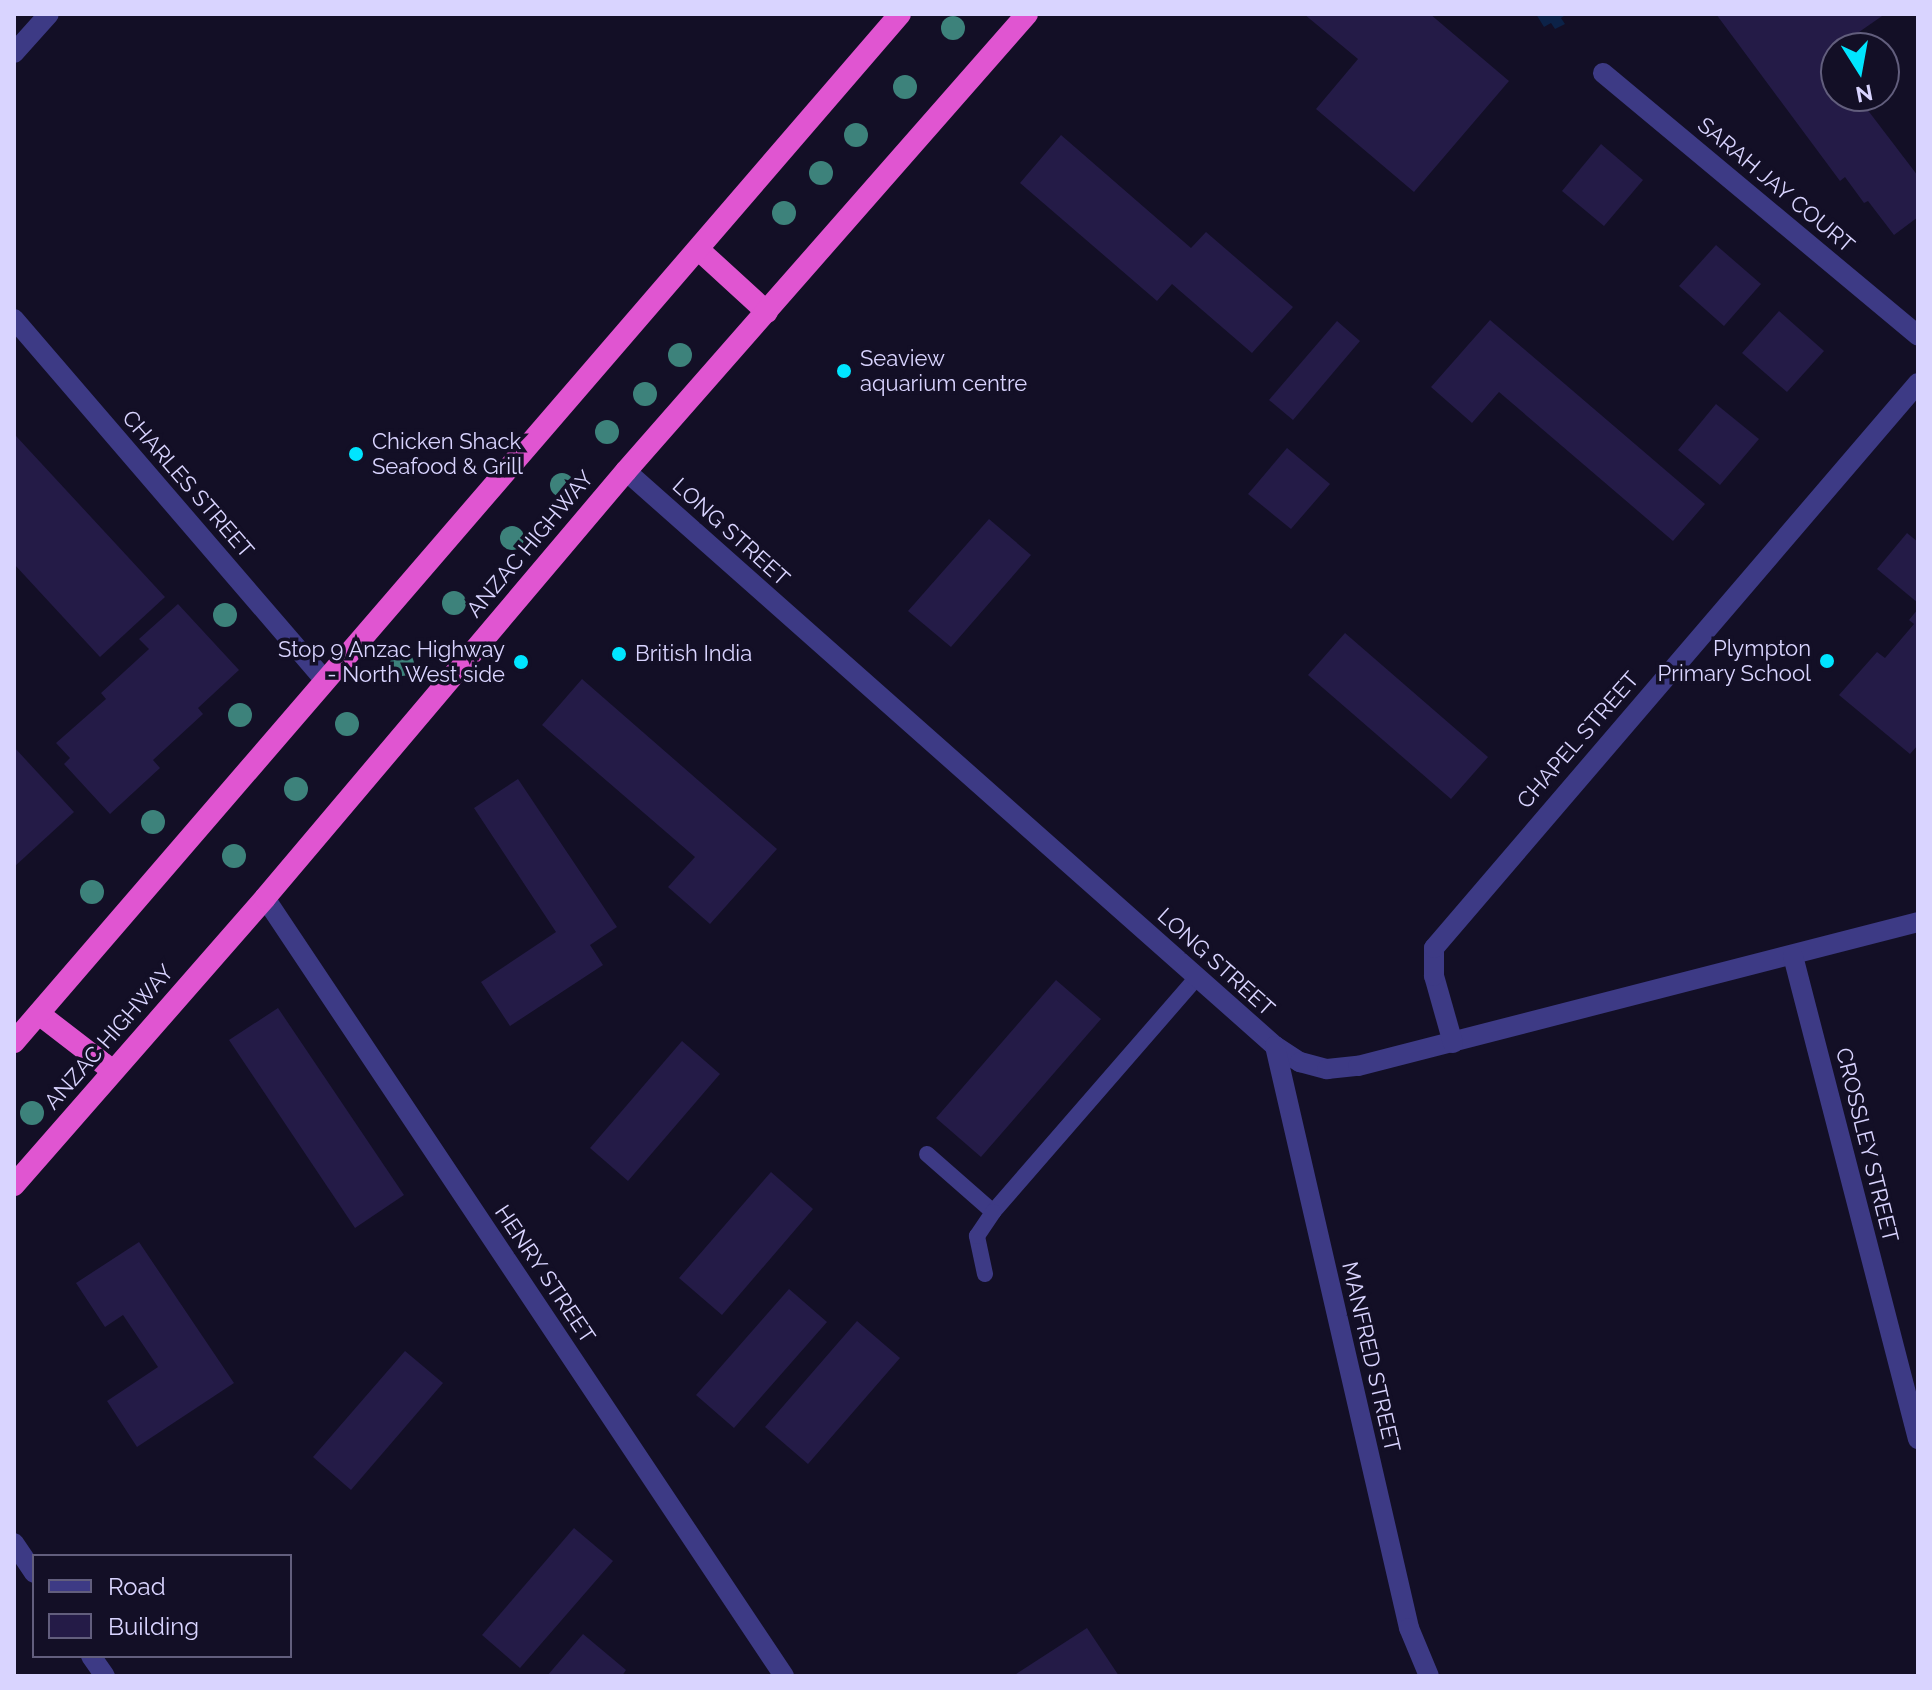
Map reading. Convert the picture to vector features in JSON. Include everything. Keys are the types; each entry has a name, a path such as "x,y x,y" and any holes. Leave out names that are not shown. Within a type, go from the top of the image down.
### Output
{"highway":[{"path":"14,1042 900,14"},
{"name":"ANZAC HIGHWAY","path":"14,1185 265,898 626,471 1027,14"},
{"path":"699,250 767,312"},
{"path":"39,1014 113,1071"}],"street":[{"path":"14,53 49,14"},
{"name":"SARAH JAY COURT","path":"1603,73 1918,335"},
{"name":"CHARLES STREET","path":"14,319 324,680"},
{"name":"CHAPEL STREET","path":"1453,1043 1434,976 1434,948 1452,922 1918,383"},
{"name":"LONG STREET","path":"626,471 1275,1046 1300,1062 1327,1069 1453,1043 1918,922"},
{"name":"HENRY STREET","path":"265,898 784,1676"},
{"name":"CROSSLEY STREET","path":"1793,956 1918,1439"},
{"name":"MANFRED STREET","path":"1275,1046 1409,1628 1429,1676"},
{"path":"14,1543 32,1570"},
{"path":"92,1658 105,1676"}],"lane":[{"path":"985,1274 977,1236 993,1212 1197,977"},
{"path":"927,1154 993,1212"}],"water":[{"path":"1536,14 1567,14 1561,18 1565,24 1555,29 1551,23 1544,27"}],"building":[{"path":"1304,14 1430,14 1509,81 1414,192 1316,109 1358,59"},
{"path":"1716,14 1885,14 1859,32 1820,32 1820,112 1869,112 1918,176 1918,217 1894,235 1845,177 1840,181"},
{"path":"1061,135 1191,248 1206,232 1293,307 1252,353 1172,284 1157,301 1020,183"},
{"path":"1601,144 1643,180 1604,226 1562,191"},
{"path":"1716,245 1761,284 1724,326 1679,286"},
{"path":"1779,311 1824,351 1787,392 1742,353"},
{"path":"1490,320 1705,504 1673,541 1499,392 1472,423 1431,387"},
{"path":"1337,321 1360,341 1293,420 1269,400"},
{"path":"1716,404 1759,439 1720,485 1678,450"},
{"path":"16,436 165,597 100,657 14,564"},
{"path":"1287,448 1330,484 1291,529 1248,494"},
{"path":"989,519 1031,555 951,647 908,611"},
{"path":"1907,533 1918,542 1918,603 1877,569"},
{"path":"178,604 239,670 198,708 203,714 153,760 160,768 110,814 64,764 70,758 56,743 106,699 101,693 149,649 139,639"},
{"path":"1918,609 1918,745 1910,754 1839,695 1877,652 1885,658 1914,624 1909,620"},
{"path":"1345,633 1488,757 1451,799 1308,675"},
{"path":"582,679 777,849 710,924 668,887 695,857 542,725"},
{"path":"14,747 74,812 14,867"},
{"path":"518,779 617,927 590,945 603,965 510,1026 481,982 556,932 474,808"},
{"path":"1056,980 1101,1019 981,1157 936,1118"},
{"path":"278,1008 404,1195 355,1228 229,1040"},
{"path":"682,1041 720,1074 628,1181 590,1148"},
{"path":"771,1172 813,1209 722,1315 679,1278"},
{"path":"139,1242 234,1383 137,1447 107,1401 158,1367 123,1315 105,1327 76,1283"},
{"path":"789,1289 827,1322 734,1428 696,1395"},
{"path":"857,1321 900,1358 808,1464 765,1427"},
{"path":"405,1351 443,1383 351,1490 313,1457"},
{"path":"574,1528 613,1561 520,1668 482,1635"},
{"path":"1087,1628 1119,1676 1013,1676"},
{"path":"583,1634 626,1670 622,1676 547,1676"}],"place":[{"name":"Seaview aquarium centre","path":"844,371"},
{"name":"Chicken Shack Seafood & Grill","path":"356,454"},
{"name":"British India","path":"619,654"},
{"name":"Plympton Primary School","path":"1827,661"},
{"name":"Stop 9 Anzac Highway - North West side","path":"521,662"}]}
